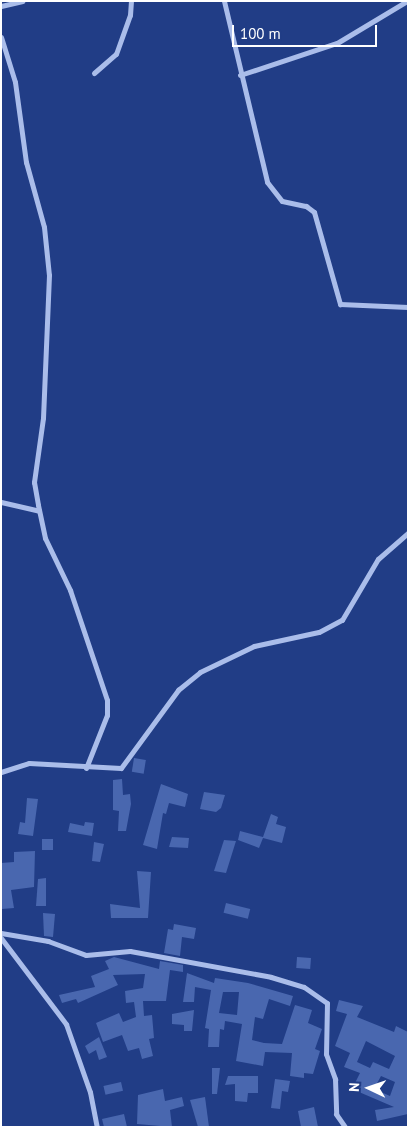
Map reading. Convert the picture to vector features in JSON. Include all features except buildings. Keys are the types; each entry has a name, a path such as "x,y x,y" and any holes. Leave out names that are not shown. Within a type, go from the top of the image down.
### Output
{"street":[{"path":"1,6 14,6 22,1"},
{"path":"94,73 116,54 130,15 131,1"},
{"path":"224,1 240,76 267,182 282,202 306,206 314,212 340,304 408,307"},
{"path":"240,76 337,43 407,1"},
{"path":"1,37 14,82 26,162 44,227 49,275 45,397 34,482 45,538 70,590 107,700 107,715 86,768"},
{"path":"1,502 39,511"},
{"path":"1,772 29,763 115,769 125,764 166,705 200,672 254,646 319,632 342,620 358,599 378,559 408,533"},
{"path":"1,933 48,941 86,955 130,951 271,977 304,987 327,1003 326,1054 335,1079 336,1114 346,1127"},
{"path":"1,938 66,1024 90,1092 97,1127"}]}
